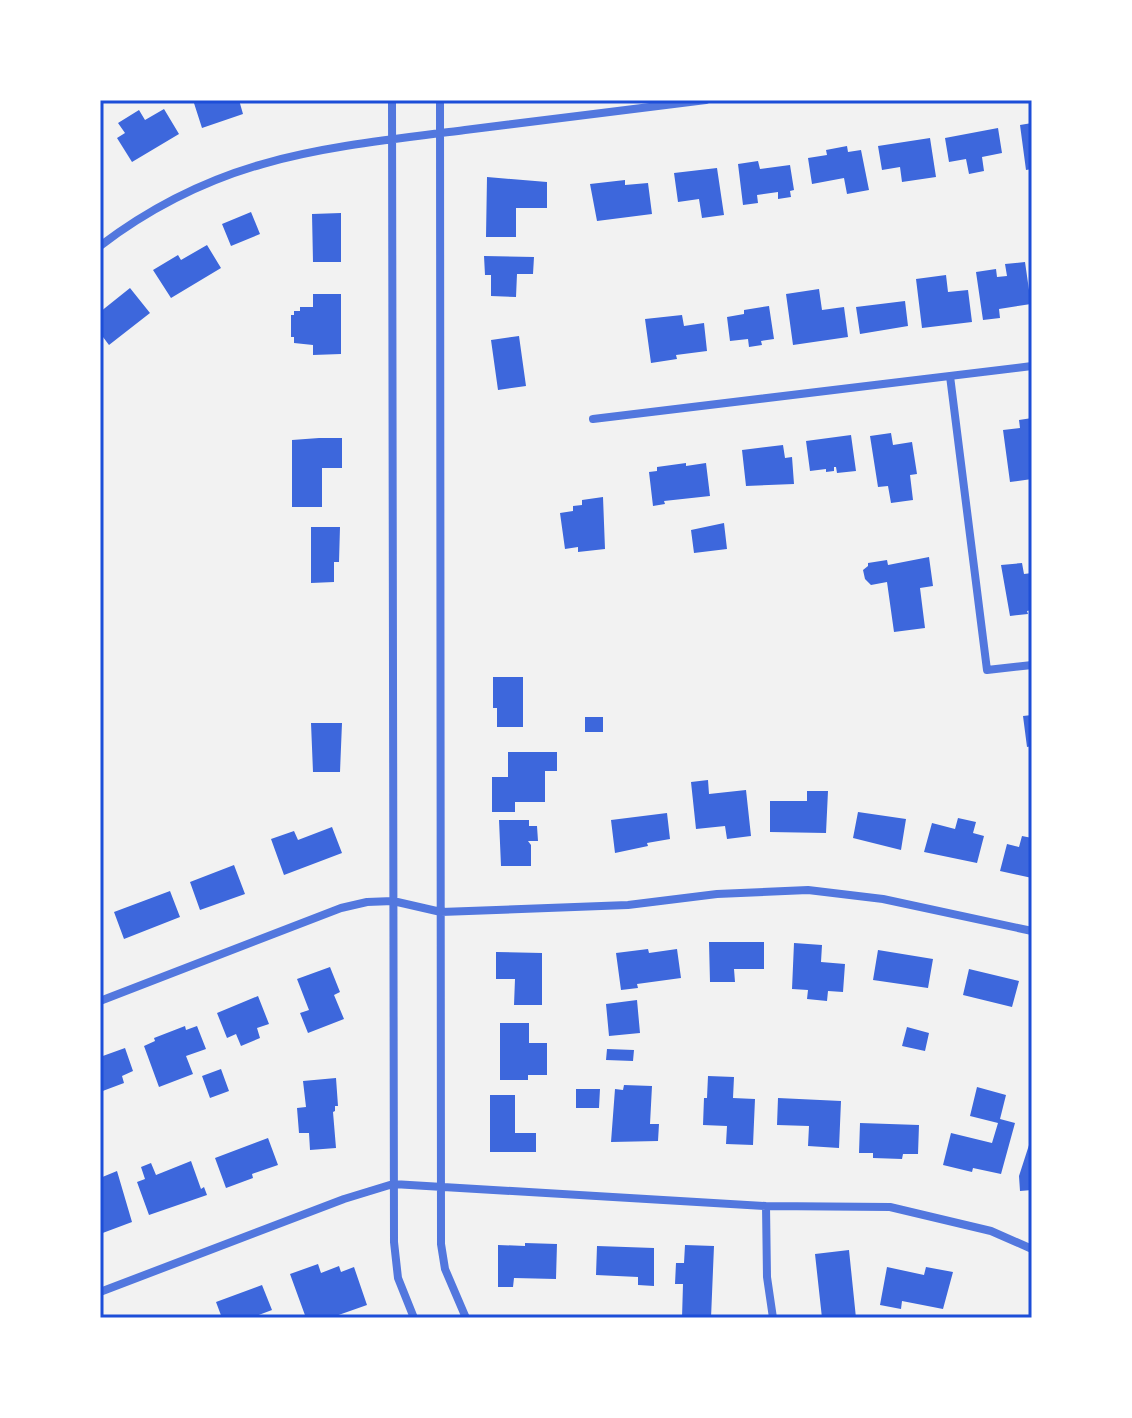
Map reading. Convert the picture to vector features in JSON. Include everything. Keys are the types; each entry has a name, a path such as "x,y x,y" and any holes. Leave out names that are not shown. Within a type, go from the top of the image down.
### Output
{"street":[{"path":"392,100 393,1184 396,1268 414,1318"},
{"path":"440,100 442,1257 466,1318"},
{"path":"100,246 149,212 209,181 278,158 392,139 706,100"},
{"path":"593,419 1032,366"},
{"path":"950,376 987,670 1032,665"},
{"path":"100,1001 341,908 367,902 393,901 441,912 628,905 717,894 808,890 883,899 1032,931"},
{"path":"100,1292 344,1199 393,1184 766,1206 890,1207 991,1231 1032,1249"},
{"path":"766,1206 767,1277 773,1318"}],"building":[{"path":"193,100 239,100 243,114 202,128"},
{"path":"164,109 179,134 132,162 117,138 125,133 118,123 139,110 145,120"},
{"path":"1032,123 1032,169 1026,170 1020,125"},
{"path":"998,128 1002,153 982,157 984,171 969,174 966,159 949,162 945,138"},
{"path":"930,138 936,177 902,182 900,167 882,170 878,146"},
{"path":"847,146 848,152 861,150 869,190 847,194 844,178 812,184 808,158 827,155 826,150"},
{"path":"758,161 760,169 790,165 794,190 790,191 791,197 778,199 778,192 757,195 758,203 743,205 738,164"},
{"path":"717,168 724,215 702,218 699,199 678,202 674,173"},
{"path":"487,177 547,182 547,208 516,208 516,237 486,237"},
{"path":"625,180 625,185 648,183 652,214 597,221 590,184"},
{"path":"251,212 260,234 231,246 222,224"},
{"path":"341,213 341,262 313,262 312,214"},
{"path":"207,245 221,268 171,298 153,270 178,255 181,260"},
{"path":"484,256 534,257 533,274 517,274 516,297 491,296 491,275 485,275"},
{"path":"1025,262 1031,304 999,309 1000,318 983,320 976,272 996,269 997,277 1007,276 1005,264"},
{"path":"946,275 948,292 968,290 972,322 922,328 916,279"},
{"path":"130,288 150,313 109,345 100,333 100,312"},
{"path":"819,289 822,310 844,307 848,337 793,345 786,294"},
{"path":"313,294 341,294 341,354 313,355 313,345 294,343 294,337 291,337 291,315 294,311 300,311 300,307 313,307"},
{"path":"905,301 908,326 860,334 856,307"},
{"path":"769,306 774,339 749,347 748,339 730,341 727,317 744,314 744,310"},
{"path":"682,315 684,326 704,323 707,351 676,355 677,359 651,363 645,319"},
{"path":"519,336 526,386 498,390 491,340"},
{"path":"1032,418 1032,479 1010,482 1003,430 1020,428 1019,420"},
{"path":"891,433 893,445 912,442 917,474 910,475 913,500 891,503 888,486 878,487 870,436"},
{"path":"851,435 856,471 837,473 834,467 834,471 810,471 806,441"},
{"path":"342,438 342,468 322,468 322,507 292,507 292,440"},
{"path":"783,445 785,458 792,457 794,484 746,486 742,450"},
{"path":"686,463 686,466 706,463 710,496 664,501 665,504 653,506 649,472 657,471 657,467"},
{"path":"603,497 605,549 578,552 578,547 565,549 560,513 573,511 573,506 582,505 582,500"},
{"path":"724,523 727,549 694,553 691,530"},
{"path":"311,527 340,527 339,562 334,562 334,582 311,583"},
{"path":"929,557 933,586 920,588 925,628 894,632 887,582 871,585 865,579 863,570 868,563 887,560 888,565"},
{"path":"1022,563 1024,574 1032,573 1032,610 1027,611 1028,614 1010,616 1001,565"},
{"path":"493,677 523,677 523,727 497,727 497,708 493,708"},
{"path":"1032,715 1032,746 1027,747 1023,716"},
{"path":"585,717 603,717 603,732 585,732"},
{"path":"311,723 342,723 340,772 313,772"},
{"path":"508,752 557,752 557,771 545,771 545,802 515,802 515,812 492,812 492,777 508,777"},
{"path":"708,780 709,794 746,790 751,836 727,839 725,826 696,829 691,782"},
{"path":"807,791 828,791 826,833 770,832 770,801 807,801"},
{"path":"858,812 906,819 901,850 853,838"},
{"path":"667,813 670,839 615,853 611,820"},
{"path":"958,818 976,822 973,833 984,836 977,863 924,852 932,823 955,829"},
{"path":"499,820 529,820 529,826 537,826 538,841 528,841 531,845 531,866 501,866"},
{"path":"332,827 342,853 284,875 271,839 294,831 298,840"},
{"path":"1022,836 1032,838 1032,878 1000,871 1007,844 1019,847"},
{"path":"234,865 245,894 200,910 190,882"},
{"path":"170,891 180,917 124,939 114,912"},
{"path":"709,942 764,942 764,969 734,969 735,982 710,982"},
{"path":"794,943 822,945 821,962 845,964 843,992 828,991 827,1001 807,999 808,990 792,989"},
{"path":"648,949 649,953 677,949 681,978 637,984 638,988 621,990 616,953"},
{"path":"878,950 933,959 928,988 873,980"},
{"path":"496,952 542,953 542,1005 514,1005 515,979 496,979"},
{"path":"330,967 340,992 334,995 344,1019 308,1033 300,1013 309,1010 297,979"},
{"path":"969,969 1019,981 1012,1007 963,995"},
{"path":"258,996 269,1024 257,1028 260,1038 241,1046 236,1034 227,1038 217,1013"},
{"path":"637,1000 640,1033 609,1036 606,1004"},
{"path":"500,1023 529,1023 529,1043 547,1043 547,1075 528,1075 528,1080 500,1080"},
{"path":"185,1026 186,1030 197,1026 206,1049 186,1056 193,1074 159,1087 144,1046 155,1041 154,1038"},
{"path":"907,1027 929,1033 925,1051 902,1046"},
{"path":"125,1048 133,1071 122,1076 124,1083 100,1092 100,1057"},
{"path":"607,1049 634,1050 633,1061 606,1060"},
{"path":"221,1069 229,1091 210,1098 202,1076"},
{"path":"708,1076 734,1077 733,1098 755,1099 753,1145 726,1144 727,1126 703,1125"},
{"path":"336,1078 338,1106 333,1112 336,1148 310,1150 309,1133 299,1133 297,1108 306,1107 303,1081"},
{"path":"624,1085 652,1086 650,1124 659,1124 658,1141 611,1142 615,1089 623,1090"},
{"path":"977,1087 1006,1095 1000,1119 1015,1123 1001,1174 973,1168 972,1172 943,1165 951,1133 992,1143 998,1123 970,1116"},
{"path":"576,1089 600,1089 599,1108 576,1108"},
{"path":"490,1095 515,1095 515,1133 536,1133 536,1152 490,1152"},
{"path":"778,1098 841,1101 839,1148 808,1146 809,1126 777,1125"},
{"path":"860,1123 919,1125 918,1154 903,1154 902,1159 873,1158 873,1153 859,1153"},
{"path":"268,1138 278,1165 226,1188 215,1158"},
{"path":"1029,1145 1032,1145 1032,1190 1020,1191 1019,1176"},
{"path":"191,1161 201,1189 204,1187 207,1195 149,1215 137,1182 145,1179 141,1167 151,1163 156,1175"},
{"path":"117,1171 132,1222 100,1234 100,1185 103,1184 100,1178"},
{"path":"525,1243 557,1244 556,1279 514,1278 513,1287 498,1287 498,1245 525,1246"},
{"path":"685,1245 714,1246 711,1318 682,1318 683,1284 675,1284 676,1263 684,1263"},
{"path":"597,1246 654,1248 654,1286 638,1285 638,1277 596,1275"},
{"path":"849,1250 856,1318 822,1318 815,1254"},
{"path":"318,1264 321,1273 339,1266 341,1272 354,1267 367,1305 330,1318 306,1318 290,1274"},
{"path":"887,1267 924,1275 926,1267 953,1272 943,1309 902,1301 901,1309 880,1305"},
{"path":"262,1285 272,1310 251,1318 222,1318 216,1302"}]}
